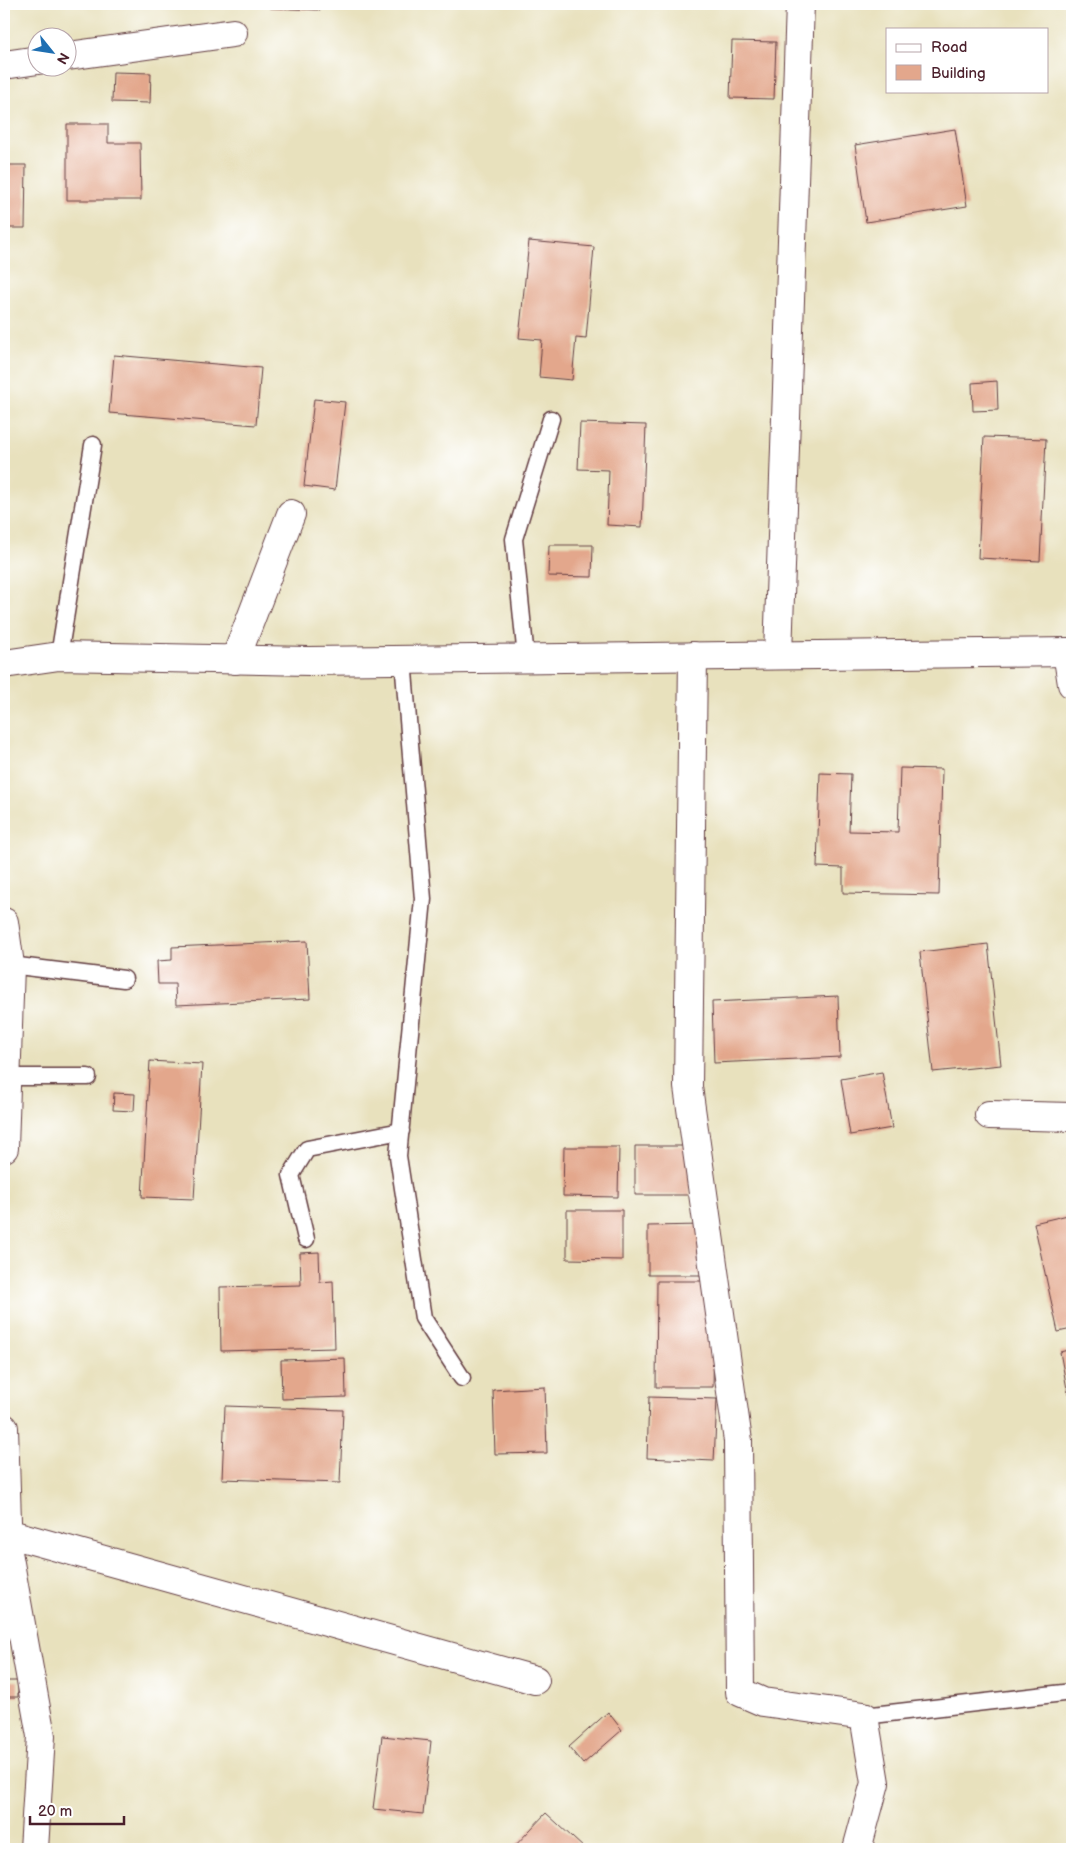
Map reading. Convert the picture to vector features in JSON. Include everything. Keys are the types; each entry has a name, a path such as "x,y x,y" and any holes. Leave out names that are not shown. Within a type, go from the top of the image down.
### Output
{"street":[{"path":"778,655 800,4"},
{"path":"78,55 233,33"},
{"path":"4,65 28,61"},
{"path":"235,660 291,514"},
{"path":"4,664 59,656 235,660 403,660 1070,652 1072,684"},
{"path":"693,656 688,1087 738,1440 740,1692 763,1702 864,1716 875,1783 857,1849"},
{"path":"4,922 10,965 4,1148"},
{"path":"989,1115 1072,1116"},
{"path":"4,1428 8,1552 41,1736 34,1849"},
{"path":"8,1533 535,1680"}],"lane":[{"path":"526,658 514,539 551,419"},
{"path":"59,656 93,445"},
{"path":"403,660 423,899 398,1156 424,1318 462,1378"},
{"path":"10,965 124,980"},
{"path":"6,1078 88,1076"},
{"path":"306,1240 291,1175 307,1149 401,1131"},
{"path":"864,1716 1072,1692"}],"building":[{"path":"270,4 321,4 321,10 270,8"},
{"path":"732,41 776,42 774,99 730,98"},
{"path":"113,72 151,73 150,103 112,102"},
{"path":"67,124 108,124 108,143 140,143 141,200 67,200"},
{"path":"955,129 967,206 866,222 855,145"},
{"path":"4,165 26,165 25,228 4,228"},
{"path":"529,241 594,247 586,339 576,338 572,380 539,377 542,340 519,338"},
{"path":"114,355 261,368 256,425 109,413"},
{"path":"997,381 998,410 973,411 972,383"},
{"path":"314,399 345,402 335,490 304,486"},
{"path":"580,423 646,425 642,527 607,525 609,470 578,469"},
{"path":"984,437 1046,439 1040,561 978,558"},
{"path":"549,545 593,545 592,577 548,576"},
{"path":"900,768 942,769 939,895 843,893 843,868 817,867 820,773 851,774 849,831 898,832"},
{"path":"307,941 310,999 176,1005 175,984 158,984 157,961 172,960 172,947"},
{"path":"988,944 1001,1065 933,1072 920,952"},
{"path":"838,996 840,1057 714,1063 712,1002"},
{"path":"150,1061 202,1064 194,1199 142,1197"},
{"path":"882,1072 892,1128 850,1135 841,1079"},
{"path":"114,1093 135,1094 134,1111 113,1110"},
{"path":"635,1146 691,1146 690,1195 635,1195"},
{"path":"564,1147 619,1147 618,1197 563,1196"},
{"path":"567,1210 622,1210 622,1260 567,1259"},
{"path":"1072,1214 1072,1329 1058,1332 1034,1223"},
{"path":"703,1225 703,1275 648,1275 648,1226"},
{"path":"319,1252 320,1282 333,1281 335,1348 221,1351 220,1287 301,1285 300,1253"},
{"path":"657,1281 715,1281 713,1387 656,1387"},
{"path":"1072,1349 1072,1393 1068,1394 1060,1352"},
{"path":"345,1358 346,1397 282,1399 281,1360"},
{"path":"545,1387 547,1453 495,1454 493,1390"},
{"path":"649,1397 717,1399 714,1461 647,1458"},
{"path":"225,1406 343,1410 340,1483 222,1479"},
{"path":"4,1681 18,1681 18,1697 4,1697"},
{"path":"608,1712 622,1730 583,1764 569,1747"},
{"path":"382,1736 431,1741 423,1814 373,1809"},
{"path":"546,1813 585,1849 512,1849"}]}
